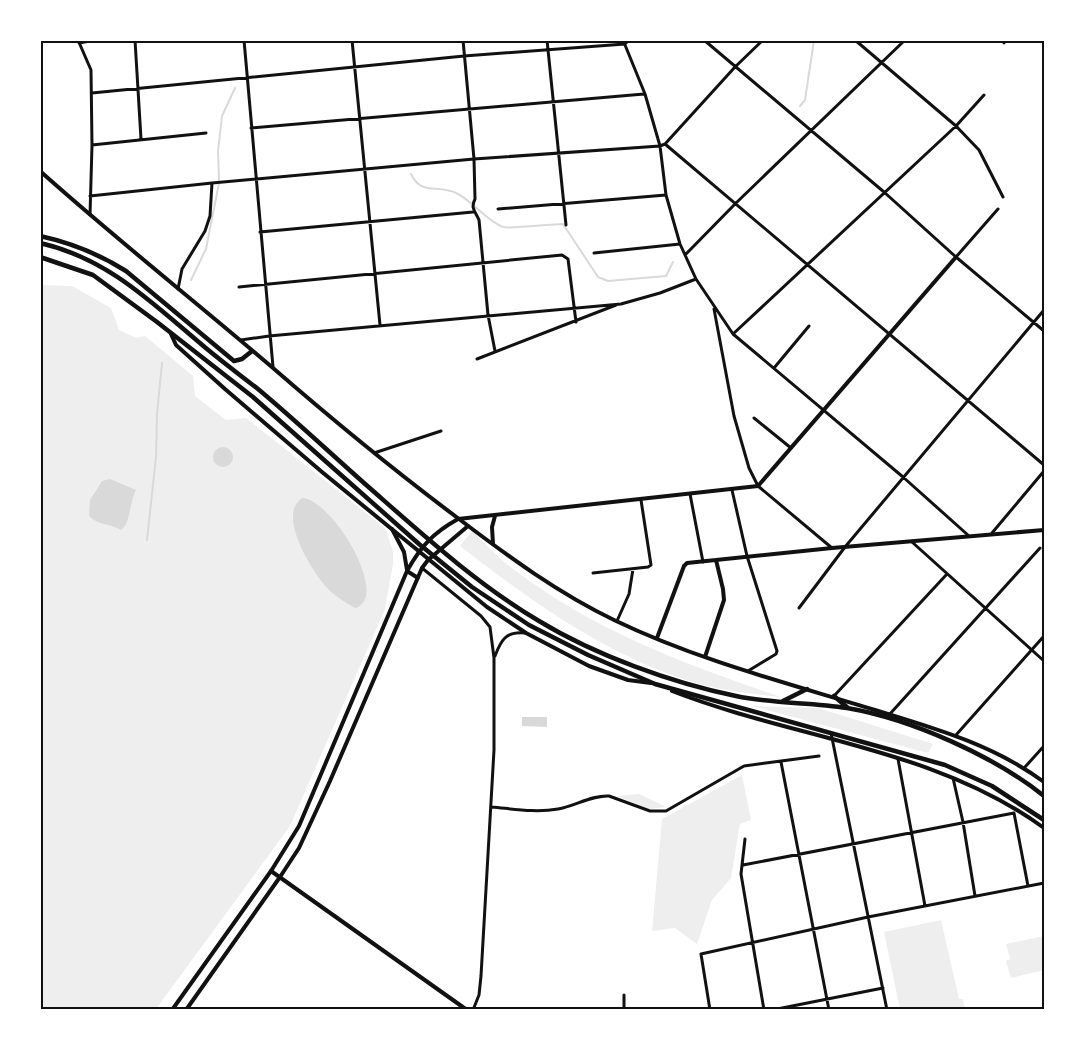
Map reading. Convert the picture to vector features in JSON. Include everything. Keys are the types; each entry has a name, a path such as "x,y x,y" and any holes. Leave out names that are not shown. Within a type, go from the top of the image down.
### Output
{"main road":[{"path":"40,236 67,242 109,260 126,271 234,361 242,359 252,351"},
{"path":"40,243 74,253 100,265 122,279 260,391 476,579 540,622 658,675 700,688 740,697 835,706 888,716 990,760 1044,796"},
{"path":"40,257 93,275 171,333 253,397 419,544 472,587 529,625 655,684 832,736 919,756 945,765 992,786 1044,820"},
{"path":"778,702 807,689"},
{"path":"834,696 848,708"}],"street":[{"path":"90,215 91,70 79,42 96,40"},
{"path":"135,40 141,139"},
{"path":"244,40 273,368"},
{"path":"352,40 380,325"},
{"path":"463,40 474,159 475,199 472,204 479,220 488,315 495,351"},
{"path":"547,40 566,225"},
{"path":"92,93 464,56 548,50 629,40"},
{"path":"704,40 1044,331"},
{"path":"90,196 474,159 660,146 665,144 735,67 763,40"},
{"path":"855,40 956,126 984,157 1003,197"},
{"path":"685,255 905,40"},
{"path":"624,42 645,94 660,146 666,195 680,244 696,279 714,308 733,334 903,477 970,537"},
{"path":"251,128 645,94"},
{"path":"733,334 956,126 984,95"},
{"path":"92,145 206,133"},
{"path":"665,144 1044,465"},
{"path":"40,171 372,453 529,572 574,600 617,621 705,657 834,696 888,716 956,735 1025,767 1044,782"},
{"path":"178,290 182,268 205,231 210,216 212,183"},
{"path":"498,209 666,195"},
{"path":"173,1009 271,871 304,814 407,571 418,552 436,532 458,519 758,486 998,209"},
{"path":"260,232 474,212"},
{"path":"594,253 680,244"},
{"path":"239,287 562,255 568,259 576,322"},
{"path":"477,359 621,304 660,293 696,279"},
{"path":"239,341 380,325 621,304"},
{"path":"714,308 734,416 748,468 758,486 832,548"},
{"path":"799,608 845,547 1044,310"},
{"path":"774,368 809,326"},
{"path":"171,333 176,345 313,465 487,607 526,633 589,666 628,680 655,684"},
{"path":"754,418 791,448"},
{"path":"372,453 441,431"},
{"path":"990,536 1044,471"},
{"path":"732,490 747,556 777,651 776,654 748,671"},
{"path":"690,494 703,562"},
{"path":"593,573 648,567 651,561 641,500"},
{"path":"493,545 492,527 495,516"},
{"path":"186,1010 280,877 306,833 422,568 428,560 468,526 472,518"},
{"path":"392,529 404,552 407,571 418,578"},
{"path":"657,638 687,563 1044,530"},
{"path":"911,542 1044,661"},
{"path":"888,716 1040,548"},
{"path":"705,657 724,600 716,560"},
{"path":"422,568 487,622 491,632 494,658 492,807 481,976 479,995 473,1010"},
{"path":"617,621 629,594 633,569"},
{"path":"834,696 947,574"},
{"path":"494,658 506,635 517,632 526,633"},
{"path":"956,735 1044,636"},
{"path":"887,1010 832,736 953,778 1044,828"},
{"path":"1025,767 1044,746"},
{"path":"492,807 546,811 609,796 650,811 661,812 678,806 744,766 819,756"},
{"path":"897,757 926,906"},
{"path":"781,762 829,1010"},
{"path":"953,778 975,896"},
{"path":"743,865 1013,811"},
{"path":"1013,811 1028,886"},
{"path":"745,839 741,874 764,1010"},
{"path":"271,871 466,1010"},
{"path":"710,1010 701,954 868,917 1044,883"},
{"path":"772,1010 883,988"},
{"path":"624,995 624,1010"}],"shaded area":[{"path":"41,285 72,286 111,308 119,330 136,338 145,336 193,376 195,396 226,420 246,418 385,528 393,551 385,609 290,826 156,1009 41,1010"},
{"path":"223,447 230,450 233,457 230,464 223,467 216,464 213,457 216,450"},
{"path":"110,479 136,490 127,523 121,530 89,516 90,500 102,481"},
{"path":"302,498 315,503 329,515 354,550 366,587 364,601 355,608 328,589 306,558 295,530 293,517 295,506"},
{"path":"472,531 510,567 578,612 677,659 781,697 696,683 664,672 601,643 543,607 460,546"},
{"path":"752,706 818,708 933,744 928,753"},
{"path":"522,717 547,717 547,727 522,726"},
{"path":"742,775 751,820 740,824 731,878 712,900 697,944 675,928 652,931 662,819"},
{"path":"639,794 666,807 649,809 617,796"},
{"path":"941,920 959,999 963,999 965,1009 900,1009 884,932"},
{"path":"1044,936 1044,970 1011,978 1006,961 1010,959 1006,944"}],"waterway":[{"path":"800,106 805,100 814,40"},
{"path":"191,280 206,249 219,183 218,151 222,116 235,88"},
{"path":"411,174 415,181 425,188 444,189 458,194 503,227 563,224 598,277 608,281 666,276 673,262"},
{"path":"147,540 156,457 162,363"}]}
